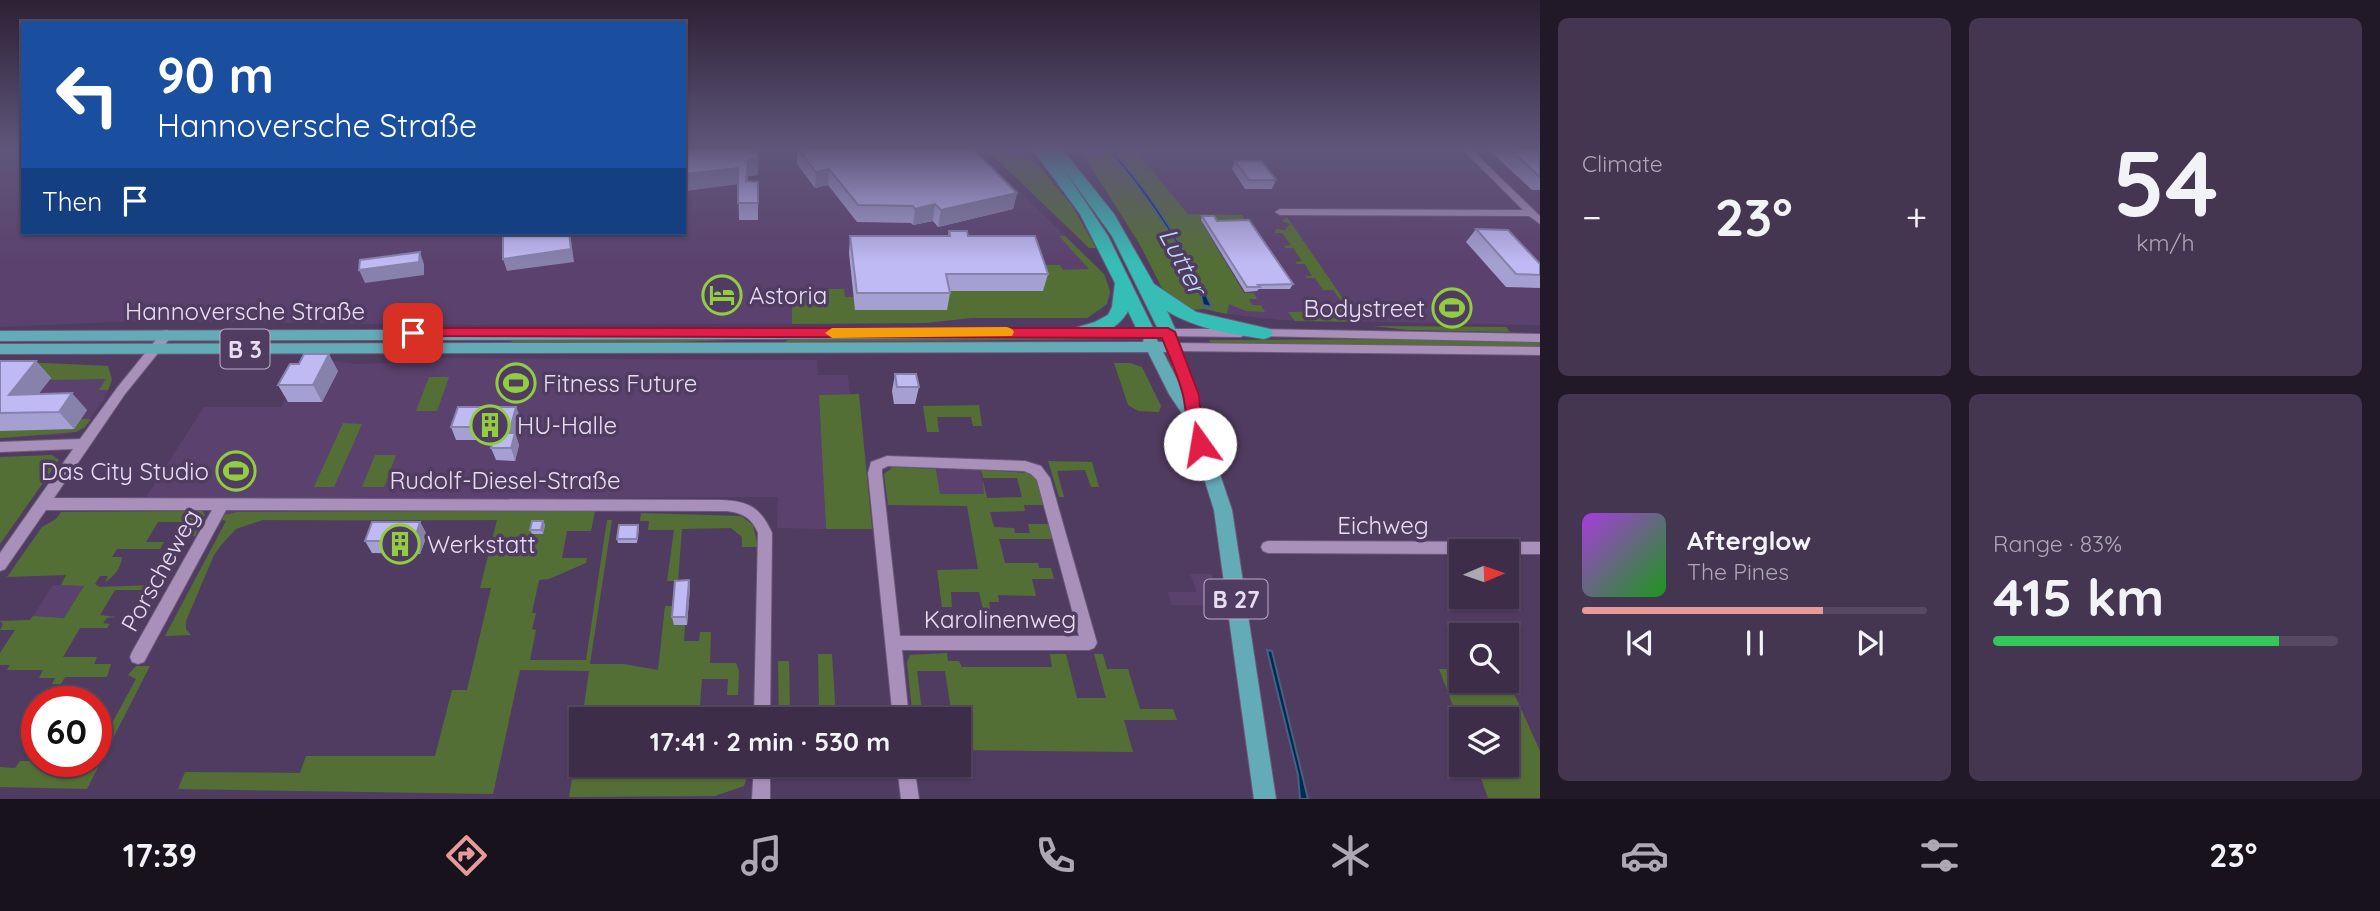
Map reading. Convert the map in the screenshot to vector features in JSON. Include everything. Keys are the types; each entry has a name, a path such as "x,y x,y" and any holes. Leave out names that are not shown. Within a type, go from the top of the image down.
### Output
{"highway":[{"path":"1070,187 1102,239 1121,278"},
{"path":"1087,187 1104,207"},
{"path":"1094,187 1143,277 1170,340"},
{"path":"1143,277 1166,303 1190,317 1213,325 1264,333"},
{"name":"B 3","path":"1081,332 1104,326 1116,317 1122,305 1121,278"},
{"name":"B 27","path":"1121,278 1149,340"}],"main road":[{"name":"Hannoversche Straße","path":"0,336 1081,332 1149,340"},
{"name":"B 27","path":"1149,340 1177,394 1193,418"},
{"name":"Hannoversche Straße","path":"0,349 1170,340"},
{"name":"B 27","path":"1170,340 1191,395 1193,418 1223,510 1265,799"}],"street":[{"path":"1505,187 1540,221"},
{"path":"1280,212 1532,213"},
{"name":"Hannoversche Straße","path":"1170,340 1264,333 1540,338"},
{"path":"0,565 164,334"},
{"name":"Hannoversche Straße","path":"1170,340 1540,351"},
{"path":"0,447 86,444"},
{"name":"Karolinenweg","path":"893,643 1089,643 1043,478 1036,470 1025,466 887,461 876,466 893,643 900,707"},
{"name":"Porscheweg","path":"138,657 222,504"},
{"name":"Rudolf-Diesel-Straße","path":"44,505 726,506 752,511 761,519 765,533 762,707"},
{"name":"Eichweg","path":"1268,547 1540,548"},
{"path":"761,799 762,777"},
{"path":"907,777 910,799"}],"shaded area":[{"path":"0,187 21,187 21,235 686,235 686,187 1015,187 1104,274 1111,295 1102,309 1087,318 971,318 926,323 474,325 138,321 0,327"},
{"path":"1166,187 1540,187 1540,325 1280,320 1227,314 1228,304 1238,305 1188,214"},
{"path":"307,358 358,364 433,358 817,360 818,375 848,375 850,394 819,395 826,529 777,528 778,497 557,498 551,520 367,521 222,520 232,497 146,497 204,407 281,407"},
{"path":"0,361 108,366 112,380 103,401 81,430 67,434 0,438"},
{"path":"936,469 980,470 985,494 940,494"},
{"path":"1190,574 1212,574 1217,606 1172,605 1167,592 1197,592"},
{"path":"53,585 84,586 64,618 33,616"}],"green space":[{"path":"1026,187 1057,187 1073,207 1096,248 1089,248"},
{"path":"1104,187 1166,187 1188,214 1242,215 1245,220 1201,221 1244,293 1254,293 1257,299 1249,299 1252,305 1261,305 1265,312 1246,311 1229,304 1227,314 1204,309 1190,310 1163,290 1139,243"},
{"path":"1287,217 1359,322 1295,321 1288,312 1339,311 1336,305 1344,305 1333,290 1323,290 1315,278 1305,276 1312,276 1305,264 1295,262 1302,261 1293,248 1285,248 1284,246 1291,245 1282,233 1274,233 1276,229 1285,230 1290,224 1282,221"},
{"path":"1059,236 1065,236 1104,274 1110,291 1107,304 1087,318 971,318 926,323 792,324 792,295 807,289 844,289 845,297 942,291 1043,291 1034,265 1060,265 1063,270 1089,269"},
{"path":"1373,326 1506,327 1510,332 1409,330"},
{"path":"1119,336 1120,339 785,342 790,337"},
{"path":"513,337 748,339 637,344 511,343"},
{"path":"1402,339 1540,342 1540,347 1211,343 1209,340"},
{"path":"0,361 108,366 112,380 108,390 99,390 106,379 49,380 50,378 0,376"},
{"path":"1114,363 1130,363 1142,367 1161,406 1159,412 1138,411 1128,405"},
{"path":"429,377 449,377 437,411 416,411"},
{"path":"859,394 872,529 826,529 819,395"},
{"path":"979,405 982,426 973,426 971,417 937,417 939,432 927,432 923,406"},
{"path":"81,419 91,419 85,427 76,432 0,438 0,430 74,429"},
{"path":"343,423 362,424 334,487 314,487"},
{"path":"52,455 59,460 0,544 0,457"},
{"path":"375,455 396,455 384,487 362,487"},
{"path":"1048,461 1092,462 1099,487 1091,487 1085,470 1057,471 1064,497 1059,497"},
{"path":"893,467 936,469 940,494 984,494 983,480 987,498 1022,497 1017,478 983,478 981,470 1028,473 1037,479 1044,505 1024,505 1025,511 990,512 994,527 1014,528 1015,533 1030,533 1028,524 1049,524 1053,539 999,539 1005,563 1038,563 1039,568 1051,568 1054,579 1032,579 1036,596 998,595 999,602 989,602 990,609 983,609 979,592 951,592 952,607 942,607 937,570 978,569 967,506 888,505 884,474"},
{"path":"202,511 205,515 195,536 182,536 189,522 158,522 146,542 164,542 160,549 117,549 112,557 122,557 116,572 105,582 108,576 100,576 95,584 100,587 152,585 149,590 115,590 100,615 116,617 107,618 103,623 110,624 107,628 80,628 63,657 97,657 94,664 111,664 107,677 65,677 61,684 52,684 55,678 39,678 43,670 7,670 10,665 0,665 0,653 15,630 0,630 3,624 0,621 30,620 33,616 64,618 84,586 61,585 66,575 7,577 42,527 56,519 61,512"},
{"path":"595,511 591,531 567,531 562,558 587,558 586,563 549,579 539,580 532,613 536,613 532,629 536,630 530,660 586,660 607,520 612,520 590,664 624,664 658,670 665,606 675,606 674,624 685,625 684,641 699,641 700,632 711,632 710,663 736,663 739,671 738,695 727,695 728,679 702,679 700,707 584,707 589,671 520,670 493,794 178,789 185,772 300,773 306,756 435,756 452,690 467,690 491,588 480,588 497,520 263,520 236,529 214,555 186,621 186,629 191,635 165,636 226,521 222,520 224,515 237,512"},
{"path":"641,513 741,516 753,525 758,547 742,547 742,537 731,528 682,529 678,581 667,581 674,530 648,530 649,521 640,521"},
{"path":"947,653 948,661 959,661 962,667 1052,667 1050,654 1066,654 1077,698 1106,698 1094,654 1103,654 1107,669 1128,669 1140,709 1173,709 1177,720 1124,720 1133,752 971,750 971,707 951,707 945,671 917,671 922,707 912,707 907,662 910,655"},
{"path":"818,654 832,654 835,707 819,707"},
{"path":"778,661 789,661 790,707 779,707"},
{"path":"136,666 150,666 112,740 112,723 136,679 128,675"},
{"path":"1439,669 1449,669 1449,693 1514,693 1540,751 1540,798 1488,798 1480,777 1519,777 1519,707 1453,707"},
{"path":"20,761 21,777 93,777 87,789 0,787 0,767 15,768"},
{"path":"572,777 747,777 744,786 715,796 569,797"}],"water":[{"path":"1138,187 1143,187 1180,245 1212,307 1203,305 1198,287 1178,246"},
{"path":"1267,650 1272,651 1308,799 1300,799 1298,775"}],"building":[{"path":"738,187 758,187 758,203 738,203"},
{"path":"844,187 1011,187 1017,193 941,210 935,204 915,209 913,206 858,205"},
{"path":"1202,216 1214,216 1217,221 1249,220 1293,284 1247,287"},
{"path":"1476,229 1508,230 1540,264 1540,275 1516,274"},
{"path":"949,231 967,231 968,236 1035,236 1048,274 946,274 950,293 857,293 850,236 950,236"},
{"path":"503,235 569,235 571,249 503,259"},
{"path":"420,252 419,262 359,270 360,260"},
{"path":"304,354 329,354 313,385 278,385 290,364 299,364"},
{"path":"0,361 36,361 9,395 72,393 59,412 0,413"},
{"path":"895,374 916,374 919,387 897,387"},
{"path":"458,407 516,407 509,433 515,433 511,448 491,448 497,427 451,427"},
{"path":"532,521 543,521 541,530 530,530"},
{"path":"372,522 420,522 414,541 365,541"},
{"path":"619,525 638,525 637,539 617,539"},
{"path":"689,580 686,617 672,617 675,581"}],"slow traffic":[{"path":"832,333 1007,332"}],"place":[{"name":"Astoria","path":"722,295"},
{"name":"Bodystreet","path":"1452,308"},
{"name":"Fitness Future","path":"516,383"},
{"name":"HU-Halle","path":"490,425"},
{"name":"Das City Studio","path":"236,471"},
{"name":"Werkstatt","path":"400,544"}],"route":[{"path":"413,333 1168,332 1191,395 1193,418 1200,444"}],"water label":[{"name":"Lutter","path":"1183,261"}]}
